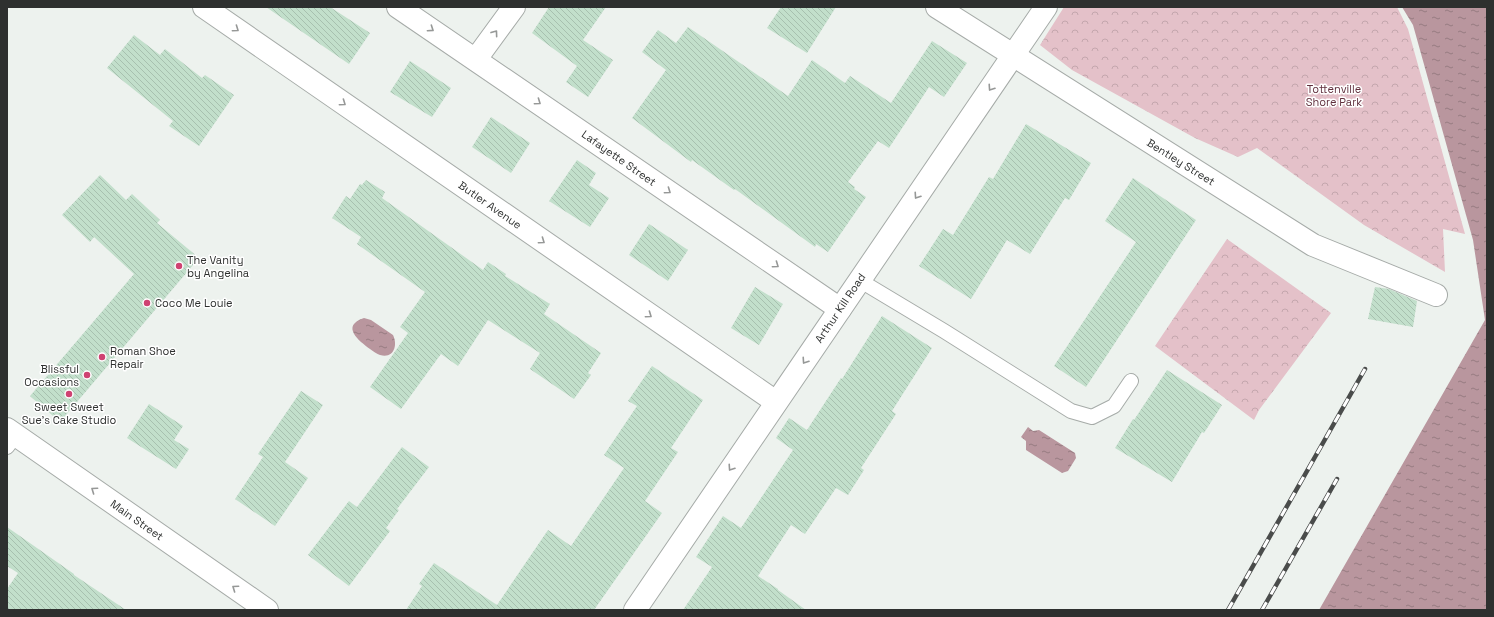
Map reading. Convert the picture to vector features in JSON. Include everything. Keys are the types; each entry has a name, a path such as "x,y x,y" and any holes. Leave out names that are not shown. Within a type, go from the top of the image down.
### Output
{"street":[{"name":"Butler Avenue","path":"204,7 776,402"},
{"name":"Lafayette Street","path":"398,7 840,308"},
{"path":"476,59 514,7"},
{"name":"Bentley Street","path":"937,7 1313,245 1436,295"},
{"name":"Arthur Kill Road","path":"635,610 1046,7"},
{"name":"Main Street","path":"10,437 267,610"}],"lane":[{"path":"859,280 944,331 1071,411 1092,417 1114,406 1131,381"}],"green space":[{"name":"Tottenville Shore Park","path":"1064,7 1397,7 1408,29 1465,234 1443,229 1445,272 1364,225 1257,148 1238,157 1195,138 1072,70 1040,45"},
{"path":"1227,239 1331,313 1259,410 1254,420 1155,346"}],"water":[{"path":"1402,7 1487,7 1487,610 1319,610 1485,320 1473,240 1413,25"},
{"path":"364,318 371,320 393,335 395,347 392,353 385,356 379,355 357,338 352,329 353,325 357,321"},
{"path":"1028,427 1033,431 1039,430 1075,453 1076,458 1068,471 1062,473 1026,450 1026,441 1021,437"}],"building":[{"path":"266,7 330,7 370,33 349,64"},
{"path":"549,7 606,7 583,40 613,60 588,97 566,82 577,66 532,33"},
{"path":"781,7 836,7 807,53 767,28"},
{"path":"688,27 788,96 812,60 845,83 850,76 891,103 932,41 967,63 944,97 929,87 889,148 878,141 848,182 855,187 854,189 866,197 828,252 816,244 815,247 735,189 734,190 692,160 691,162 632,118 666,70 642,52 658,30 676,43"},
{"path":"134,35 160,55 165,49 202,78 205,75 234,95 199,146 169,126 173,121 107,68"},
{"path":"410,61 451,88 432,117 390,92"},
{"path":"491,117 530,143 511,173 472,147"},
{"path":"1026,124 1091,163 1069,200 1065,198 1030,254 1007,240 971,299 919,266 943,229 953,235 989,177 993,179"},
{"path":"577,160 596,173 589,185 609,198 590,227 549,201"},
{"path":"100,175 126,200 132,194 160,220 157,223 199,258 60,422 30,396 134,274 94,237 90,242 62,215"},
{"path":"1133,178 1196,220 1086,387 1054,366 1136,242 1105,221"},
{"path":"366,180 385,192 382,198 483,270 488,262 506,274 505,276 550,304 544,314 601,353 588,373 591,375 574,399 530,369 540,353 488,320 458,366 441,354 401,409 370,387 408,333 400,327 425,292 357,244 361,237 332,218 346,196 350,199 360,184 362,185"},
{"path":"649,224 688,250 668,281 629,255"},
{"path":"755,287 783,304 759,345 731,328"},
{"path":"1375,287 1389,289 1417,301 1413,327 1368,319"},
{"path":"882,316 932,348 892,411 896,414 861,468 864,470 848,495 836,488 805,534 791,525 758,576 806,610 683,610 712,567 696,557 723,516 741,528 793,450 776,438 789,418 807,430 841,378 842,379"},
{"path":"652,366 703,400 671,448 678,452 645,501 662,513 594,610 406,610 422,586 419,584 434,563 497,605 548,530 571,546 624,468 604,455 637,406 628,401"},
{"path":"1167,370 1222,405 1204,433 1202,432 1172,482 1115,448"},
{"path":"301,391 323,405 285,462 308,478 275,526 235,499 263,457 258,454"},
{"path":"149,404 183,426 174,440 189,449 176,469 127,438"},
{"path":"402,447 429,467 397,509 399,510 386,528 390,531 349,586 308,555 349,501 357,507"},
{"path":"7,527 126,610 7,610 7,589 18,573 7,566"}],"railway":[{"path":"1228,610 1365,369"},
{"path":"1262,610 1337,479"}],"place":[{"name":"The Vanity by Angelina","path":"179,266"},
{"name":"Coco Me Louie","path":"147,303"},
{"name":"Roman Shoe Repair","path":"102,357"},
{"name":"Blissful Occasions","path":"87,375"},
{"name":"Sweet Sweet Sue's Cake Studio","path":"69,394"}]}
